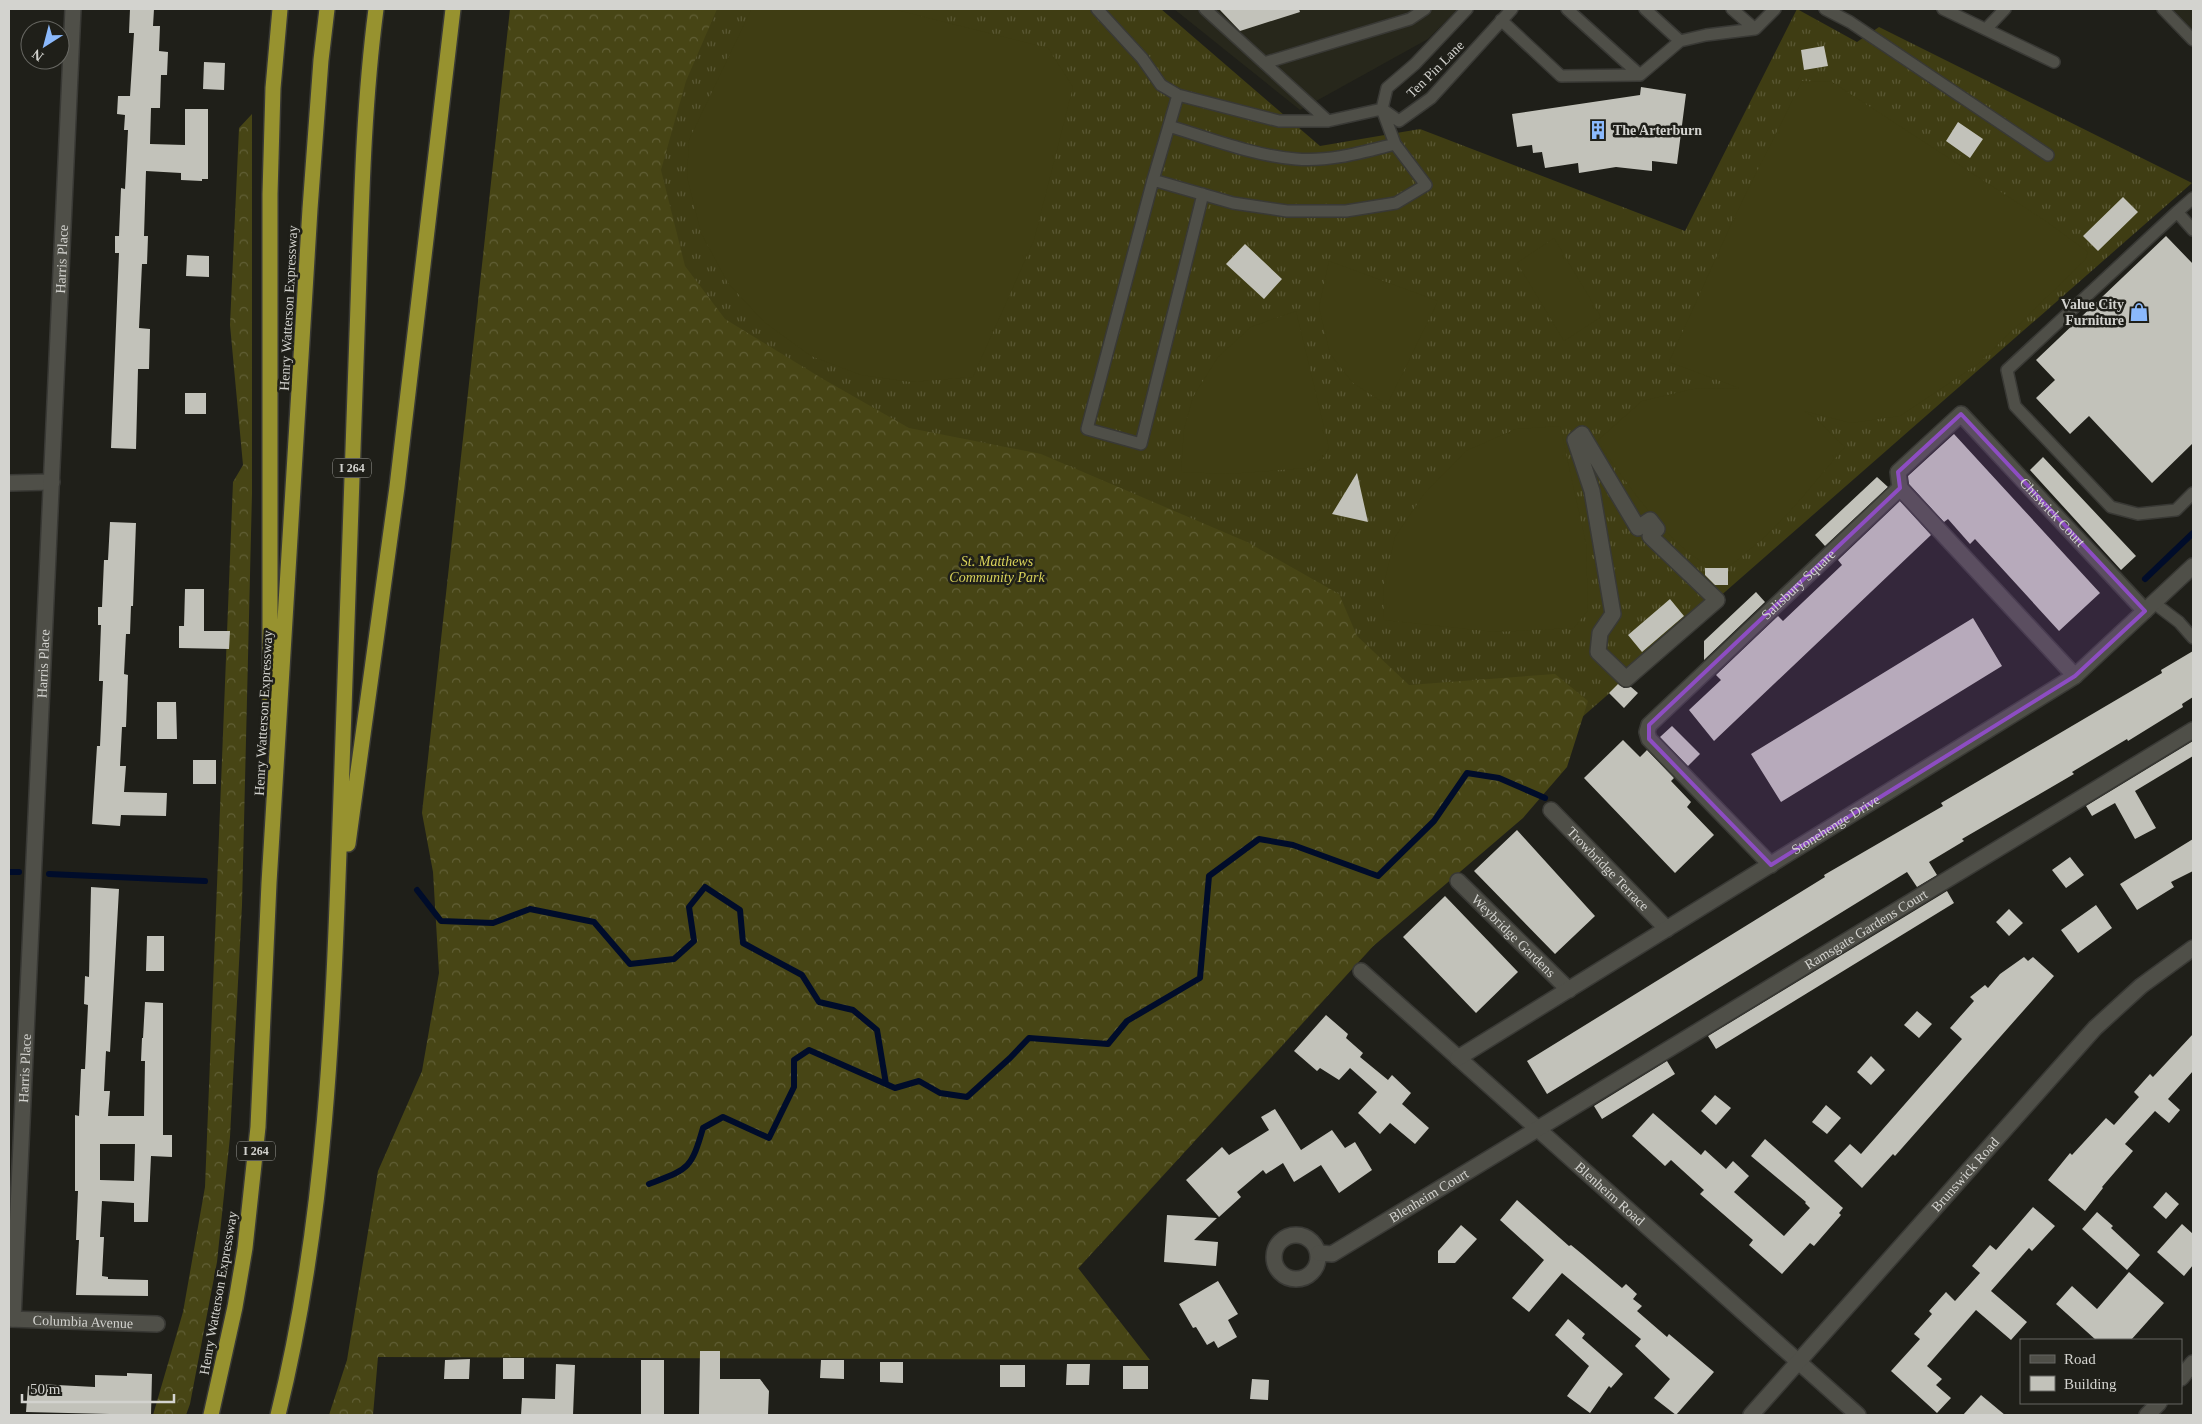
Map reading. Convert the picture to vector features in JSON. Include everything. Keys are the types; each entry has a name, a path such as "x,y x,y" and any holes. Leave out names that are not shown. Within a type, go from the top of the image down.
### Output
{"highway":[{"path":"269,883 270,194 273,88 280,9"},
{"name":"Henry Watterson Expressway","path":"211,1415 235,1307 246,1239 258,1127 269,883 316,117 328,9"},
{"name":"I 264","path":"278,1415 292,1352 313,1230 326,1099 337,927 362,175 376,9"},
{"path":"337,927 396,487 453,9"}],"street":[{"name":"Harris Place","path":"11,1319 73,9"},
{"name":"Chiswick Court","path":"1900,488 1898,472 1960,414 2150,607"},
{"path":"1582,434 1638,528 1650,520 1657,529 1650,536 1717,600 1626,679 1598,652 1600,633 1613,614 1592,491 1575,440 1582,434"},
{"path":"9,483 52,482"},
{"path":"1900,488 2075,676"},
{"name":"Salisbury Square","path":"1771,865 1649,739 1648,725 1900,488"},
{"name":"Stonehenge Drive","path":"1458,1058 2075,676 2193,566"},
{"name":"Ramsgate Gardens Court","path":"1537,1129 2193,730"},
{"name":"Trowbridge Terrace","path":"1551,810 1667,929"},
{"name":"Weybridge Gardens","path":"1458,881 1568,990"},
{"name":"Brunswick Road","path":"1751,1415 2096,1028 2140,986 2193,948"},
{"name":"Blenheim Road","path":"1361,971 1858,1415"},
{"name":"Blenheim Court","path":"1319,1253 1332,1254 1537,1129"},
{"name":"Columbia Avenue","path":"11,1319 157,1324"},
{"path":"2182,1377 2193,1364"},
{"path":"2148,1415 2157,1404"}],"lane":[{"path":"1096,9 1142,58 1161,85 1178,95 1278,121 1328,121 1382,109 1395,144 1426,185 1396,203 1346,211 1288,211 1233,203 1153,180"},
{"path":"1205,9 1328,121"},
{"path":"1264,63 1410,19 1425,9"},
{"name":"Ten Pin Lane","path":"1467,9 1415,64 1387,88 1382,109 1399,120 1431,98 1512,9"},
{"path":"1567,9 1640,75"},
{"path":"1645,9 1680,41"},
{"path":"1732,9 1755,30"},
{"path":"1501,20 1561,76 1640,75 1680,41 1755,30 1774,9"},
{"path":"1825,9 1850,22 2048,155"},
{"path":"1943,9 2054,62"},
{"path":"1986,29 2005,9"},
{"path":"2163,9 2193,40"},
{"path":"1178,95 1153,180 1086,429 1141,444 1203,194"},
{"path":"1169,126 1236,147 1296,159 1340,157 1395,144"},
{"path":"2193,198 2007,370 2015,406 2111,506 2138,514 2176,510 2193,493"},
{"path":"2177,212 2193,230"},
{"path":"2150,607 2179,622 2193,638"}],"highlighted area":[{"path":"1961,414 2145,611 2075,676 1771,865 1649,739 1649,725 1900,488 1898,472"}],"shaded area":[{"path":"1174,9 1458,9 1428,39 1300,110"},
{"path":"2160,9 2193,9 2193,39"}],"green space":[{"path":"510,9 717,9 686,81 661,170 685,266 725,319 823,379 909,428 1041,454 1247,542 1339,594 1357,636 1409,685 1555,674 1588,701 1567,767 1523,818 1371,948 1078,1268 1150,1360 378,1357 373,1415 329,1415 347,1360 378,1171 422,1071 439,973 433,872 422,813"},
{"name":"St. Matthews Community Park","path":"516,9 1161,9 1320,146 1420,129 1685,231 1797,9 1857,42 1879,27 2192,183 1556,740 1486,823 1041,1309 453,1015"},
{"path":"751,10 897,10 1048,48 1073,87 1034,240 973,377 911,382 861,375 811,356 764,322 728,283 701,233 687,177 689,140"},
{"path":"1802,81 1832,82 2047,222 2088,252 2085,260 1978,364 1900,416 1851,423 1804,411 1815,418 1845,447 1785,517 1758,543 1729,566 1713,566 1695,557 1675,541 1637,497 1597,441 1642,401 1693,389 1739,388 1669,362 1734,218"},
{"path":"252,114 252,493 242,905 230,1137 217,1262 190,1404 186,1415 153,1415 183,1312 205,1187 233,482 243,465 230,325 239,128"},
{"path":"1554,238 1601,317 1564,341 1517,263"},
{"path":"1329,261 1438,301 1387,405 1353,383 1330,354 1319,307"},
{"path":"1296,311 1329,448 1324,457 1307,468 1227,474 1181,472 1184,429 1193,397 1218,357 1251,327"},
{"path":"1560,426 1586,544 1588,610 1574,628 1495,632 1384,620 1383,588 1395,537 1424,494 1466,451 1516,429"}],"building":[{"path":"130,9 154,9 153,26 160,26 159,51 168,52 167,75 161,75 160,108 151,108 150,144 185,145 185,109 208,109 208,179 202,179 202,181 181,180 181,173 146,171 144,236 148,236 147,264 142,264 139,328 150,329 149,369 138,369 136,449 111,448 119,253 115,253 115,236 119,236 121,188 125,189 128,130 124,130 125,115 117,114 118,96 130,96 134,33 129,33"},
{"path":"1219,9 1299,9 1300,12 1240,31"},
{"path":"1824,46 1828,66 1804,70 1801,50"},
{"path":"204,62 225,63 224,90 203,89"},
{"name":"The Arterburn","path":"1641,87 1686,94 1677,164 1652,161 1652,171 1616,167 1579,173 1578,163 1545,168 1542,152 1533,153 1532,145 1517,147 1512,114 1640,95"},
{"path":"1958,122 1983,139 1970,158 1946,141"},
{"path":"2123,197 2138,212 2098,251 2083,236"},
{"name":"Value City Furniture","path":"2166,236 2193,264 2193,443 2152,483 2089,416 2070,434 2036,398 2055,380 2036,360"},
{"path":"1245,244 1282,279 1264,299 1226,264"},
{"path":"187,255 209,256 209,277 186,276"},
{"path":"185,393 206,393 206,414 185,414"},
{"path":"1954,434 2100,593 2059,631 1975,539 1970,544 1948,519 1944,522 1909,484 1908,476"},
{"path":"2043,457 2136,556 2121,570 2030,470"},
{"path":"1357,473 1368,522 1332,514"},
{"path":"1877,477 1888,487 1825,546 1815,535"},
{"path":"1900,501 1931,535 1714,741 1689,710 1721,680 1716,675 1778,616 1783,621 1842,565 1838,560"},
{"path":"110,522 136,523 133,606 131,606 130,634 126,634 124,674 128,675 126,727 122,727 120,766 126,766 124,792 167,793 166,816 121,815 120,826 92,824 97,746 100,746 103,681 99,681 101,625 98,625 98,607 102,607 104,560 108,560"},
{"path":"1705,568 1728,568 1728,585 1715,585 1705,575"},
{"path":"185,589 204,589 204,631 230,631 229,649 179,648 179,626 184,626"},
{"path":"1756,592 1765,602 1704,660 1704,641"},
{"path":"1670,599 1684,616 1642,652 1628,635"},
{"path":"1973,618 2002,666 1781,802 1751,754"},
{"path":"2193,651 2193,697 2182,704 2183,707 2128,741 2127,739 2072,772 2074,774 1962,839 1964,841 1929,862 1937,875 1917,887 1907,872 1547,1094 1527,1061 1825,877 1824,875 1943,806 1941,803 2162,673 2161,670"},
{"path":"1618,684 1624,688 1631,687 1638,693 1624,708 1609,693"},
{"path":"157,702 176,702 177,739 157,739"},
{"path":"1672,726 1700,754 1688,766 1660,737"},
{"path":"1623,740 1640,757 1647,750 1674,778 1671,781 1691,802 1687,807 1714,835 1675,873 1584,778"},
{"path":"2193,741 2193,756 2135,791 2156,828 2135,839 2115,803 2092,816 2086,806"},
{"path":"193,760 216,760 216,784 193,784"},
{"path":"1517,830 1595,916 1555,954 1474,871"},
{"path":"2193,839 2193,871 2171,882 2174,887 2137,910 2120,884"},
{"path":"2070,857 2084,875 2066,888 2052,870"},
{"path":"91,887 119,889 110,1052 106,1051 104,1091 110,1091 108,1116 144,1116 145,1061 141,1061 145,1002 163,1003 163,1135 172,1135 172,1157 151,1156 148,1222 134,1222 134,1203 102,1201 100,1237 104,1237 102,1276 108,1277 108,1279 148,1280 148,1296 76,1295 79,1240 76,1240 78,1191 75,1191 75,1115 79,1116 81,1069 85,1069 88,1005 84,1004 85,976 89,977","holes":["100,1144 135,1144 134,1181 100,1180"]},
{"path":"1947,891 1954,903 1716,1049 1708,1036"},
{"path":"1445,896 1518,972 1476,1013 1403,937"},
{"path":"2096,905 2112,928 2078,953 2061,930"},
{"path":"2009,909 2023,923 2009,936 1996,922"},
{"path":"147,936 164,936 164,971 146,971"},
{"path":"2024,957 2028,961 2033,957 2054,976 1895,1156 1893,1154 1862,1188 1834,1161 1850,1144 1861,1154 1962,1039 1950,1028 1974,1001 1970,997 1985,985 1988,988 2000,974"},
{"path":"1917,1011 1932,1024 1919,1038 1904,1025"},
{"path":"1326,1015 1348,1034 1346,1038 1363,1053 1360,1057 1388,1080 1392,1075 1411,1093 1402,1104 1429,1128 1415,1144 1390,1123 1380,1134 1358,1113 1377,1092 1350,1068 1339,1080 1320,1068 1317,1071 1294,1051"},
{"path":"2193,1034 2193,1071 2168,1099 2180,1110 2169,1123 2155,1111 2125,1144 2133,1151 2102,1187 2085,1211 2048,1180 2070,1153 2072,1155 2106,1118 2114,1125 2139,1097 2134,1092 2150,1074 2153,1077"},
{"path":"1871,1056 1885,1070 1871,1085 1857,1072"},
{"path":"1667,1061 1675,1074 1602,1119 1594,1106"},
{"path":"1715,1095 1731,1108 1716,1125 1701,1111"},
{"path":"1826,1105 1841,1118 1827,1134 1812,1122"},
{"path":"1275,1109 1301,1150 1332,1130 1345,1148 1355,1142 1372,1170 1339,1193 1321,1165 1294,1182 1283,1163 1266,1174 1263,1170 1237,1192 1241,1197 1219,1217 1186,1180 1222,1147 1229,1155 1269,1130 1261,1117"},
{"path":"1653,1113 1701,1155 1705,1150 1726,1169 1733,1161 1749,1176 1734,1192 1784,1236 1810,1208 1806,1202 1751,1156 1765,1139 1843,1208 1839,1213 1841,1215 1814,1246 1810,1243 1782,1274 1749,1245 1753,1240 1700,1194 1704,1190 1671,1160 1665,1166 1632,1136"},
{"path":"2166,1192 2179,1204 2166,1219 2153,1207"},
{"path":"1517,1200 1569,1246 1571,1245 1622,1288 1626,1284 1637,1294 1633,1299 1642,1306 1637,1311 1667,1337 1669,1334 1714,1372 1676,1415 1654,1398 1670,1379 1635,1346 1641,1339 1562,1273 1529,1312 1512,1298 1544,1260 1500,1220"},
{"path":"2033,1207 2055,1226 2032,1251 2029,1248 1991,1291 2027,1322 2011,1340 1976,1310 1927,1366 1942,1379 1936,1385 1951,1398 1937,1413 1891,1371 1920,1339 1914,1334 1932,1314 1929,1311 1946,1292 1955,1301 1980,1273 1972,1266 1990,1245 1996,1250"},
{"path":"2097,1212 2140,1255 2127,1270 2082,1229"},
{"path":"1167,1215 1217,1218 1194,1240 1218,1242 1216,1266 1164,1262"},
{"path":"2182,1224 2193,1234 2193,1265 2184,1276 2157,1252"},
{"path":"1461,1225 1477,1239 1455,1263 1438,1263 1438,1251"},
{"path":"2129,1272 2164,1303 2132,1339 2095,1339 2056,1304 2072,1286 2097,1309"},
{"path":"1218,1281 1238,1314 1228,1320 1237,1337 1218,1348 1214,1341 1207,1345 1196,1327 1193,1328 1179,1304"},
{"path":"1568,1319 1585,1334 1582,1338 1623,1374 1611,1388 1609,1386 1590,1413 1567,1396 1589,1366 1555,1335"},
{"path":"700,1351 720,1351 720,1379 760,1379 769,1391 768,1415 699,1415"},
{"path":"503,1358 524,1358 524,1379 503,1379"},
{"path":"470,1359 469,1379 444,1379 445,1360"},
{"path":"641,1360 664,1360 664,1415 641,1415"},
{"path":"821,1360 844,1360 844,1379 820,1378"},
{"path":"880,1362 903,1362 903,1383 880,1382"},
{"path":"556,1364 575,1365 573,1415 521,1415 522,1398 555,1399"},
{"path":"1067,1364 1090,1364 1089,1385 1066,1385"},
{"path":"1000,1365 1025,1365 1025,1387 1000,1387"},
{"path":"1123,1366 1148,1366 1148,1389 1123,1389"},
{"path":"127,1373 152,1374 151,1415 26,1412 28,1386 38,1387 38,1384 95,1387 95,1375 127,1376"},
{"path":"1252,1379 1269,1380 1268,1400 1250,1399"},
{"path":"1981,1395 2005,1415 1963,1415"}],"waterway":[{"path":"2145,579 2193,533"},
{"path":"649,1184 672,1175 686,1166 695,1152 703,1128 723,1117 769,1138 794,1087 794,1060 809,1050 895,1088 919,1081 940,1093 967,1097 1029,1038 1108,1044 1127,1021 1200,978 1209,876 1259,839 1293,845 1378,876 1434,821 1467,773 1499,778 1545,798"},
{"path":"9,872 19,872"},
{"path":"49,874 205,881"},
{"path":"417,890 441,921 493,923 530,909 594,922 630,964 674,959 694,941 689,907 705,887 740,910 743,943 802,975 819,1002 853,1010 877,1030 886,1084"}],"place":[{"name":"The Arterburn","path":"1598,130"},
{"name":"Value City Furniture","path":"2139,312"}]}
